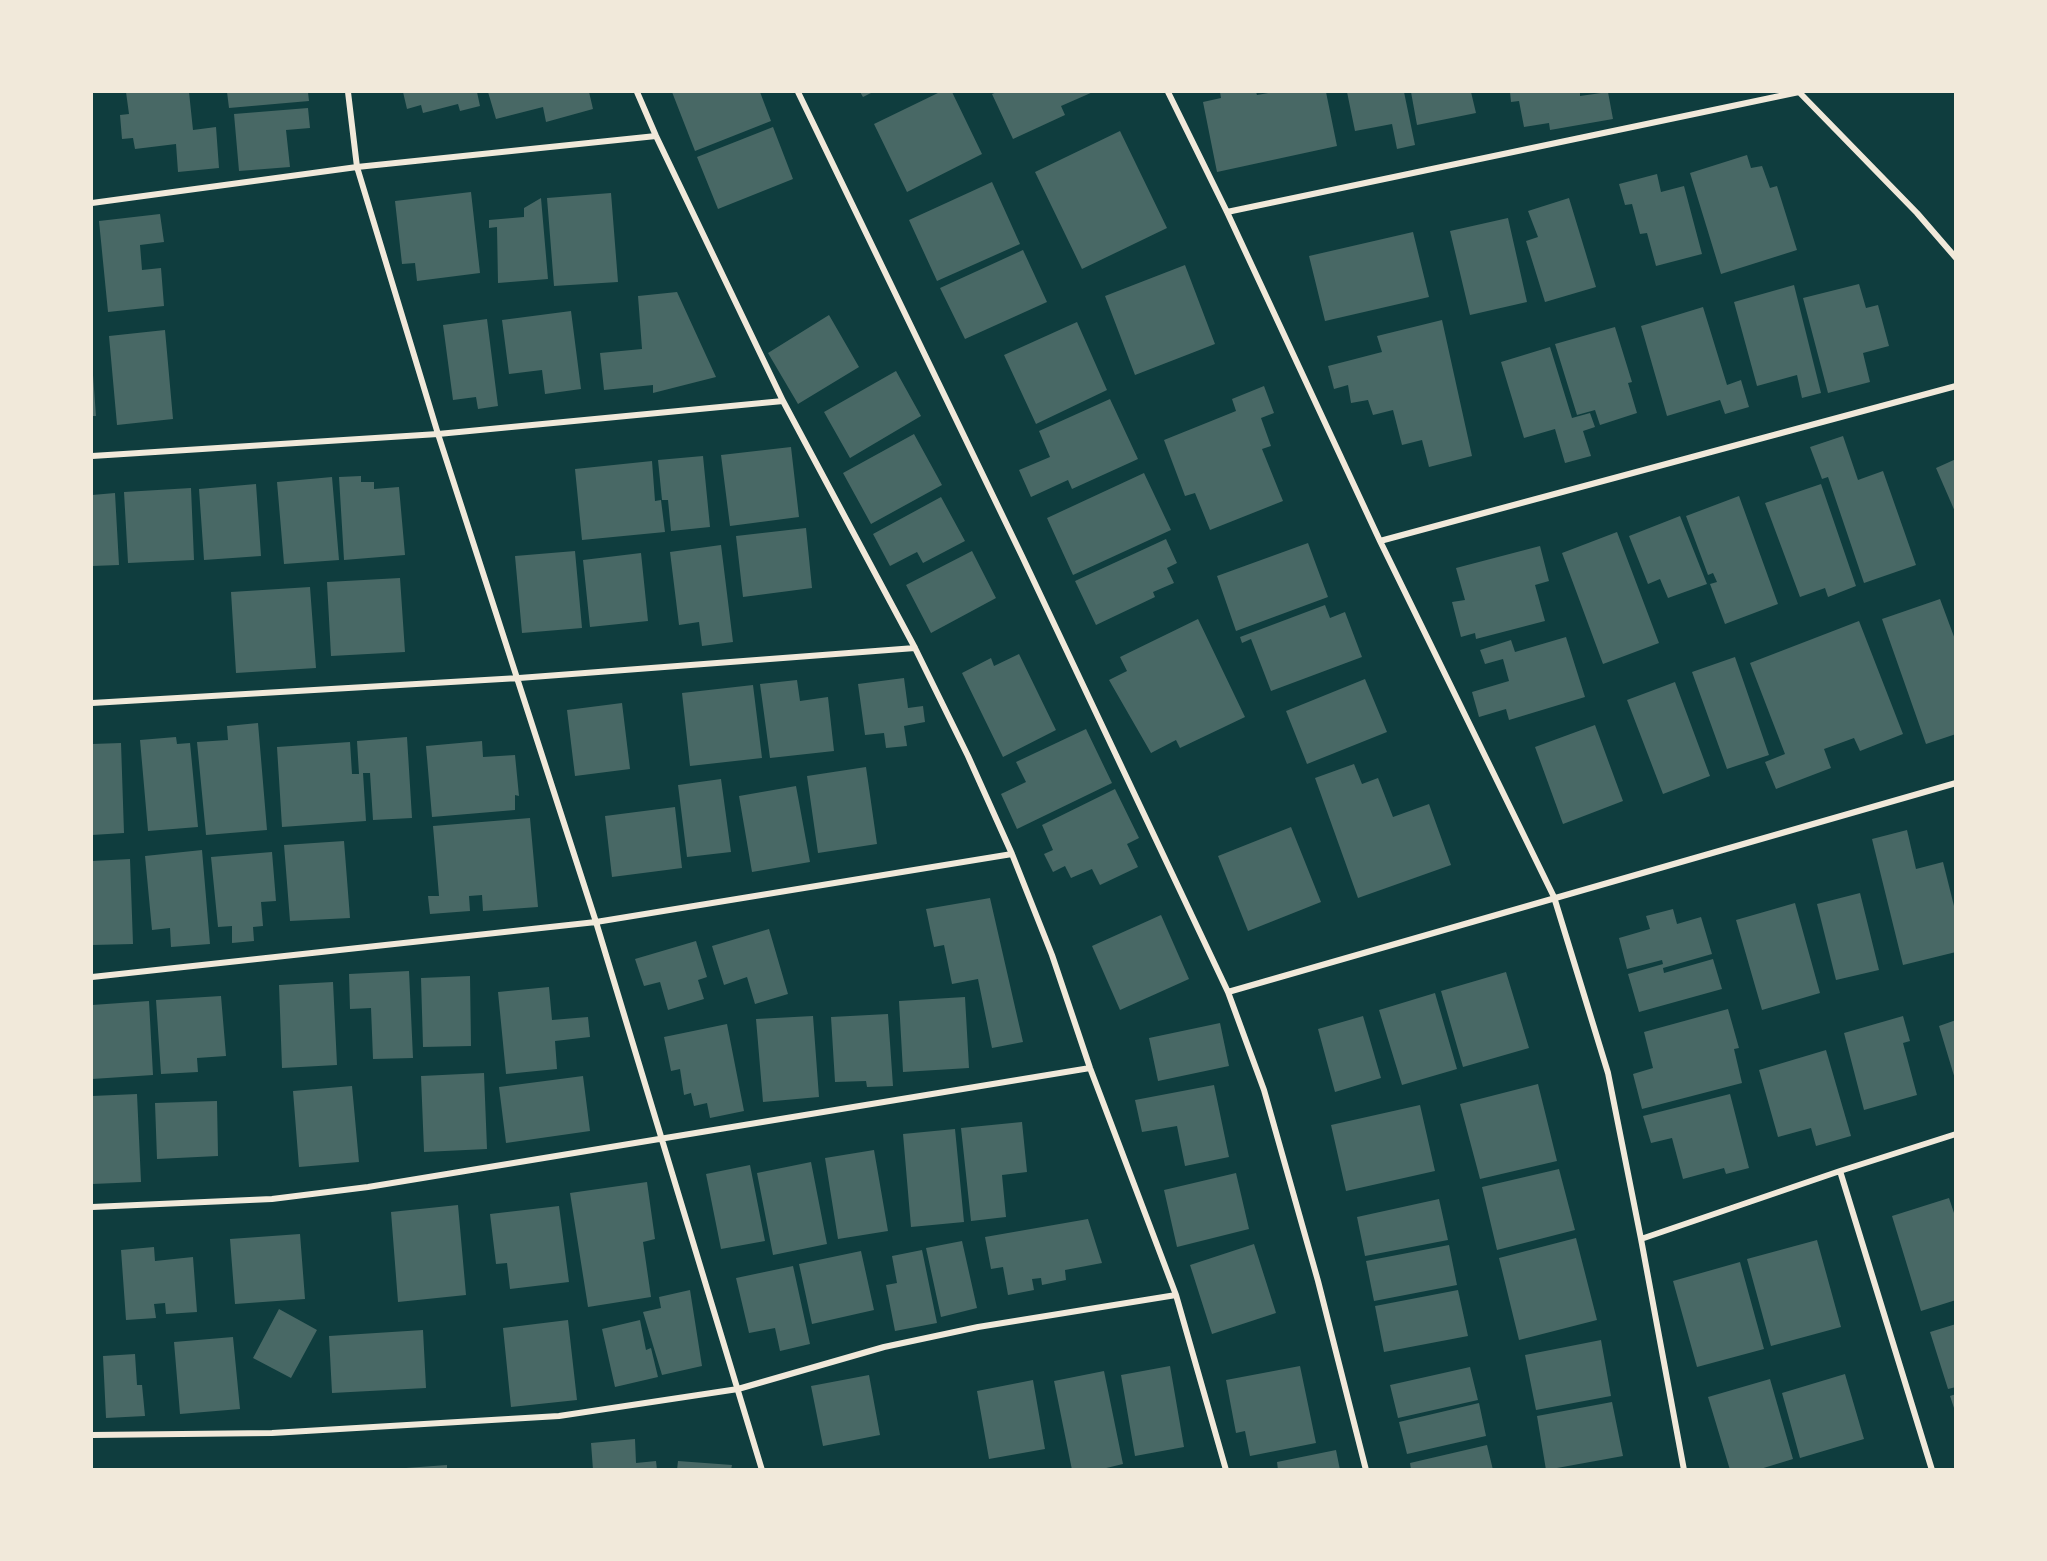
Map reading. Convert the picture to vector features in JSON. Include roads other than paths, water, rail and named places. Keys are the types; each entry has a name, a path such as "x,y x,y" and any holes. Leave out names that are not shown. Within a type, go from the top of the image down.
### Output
{"street":[{"path":"348,92 357,166 438,434 519,678 663,1137 762,1470"},
{"path":"637,92 783,401 915,648 968,756 1012,854 1052,955 1090,1068 1176,1295 1226,1470"},
{"path":"798,92 1017,546 1228,992 1264,1090 1318,1281 1366,1470"},
{"path":"1168,92 1227,212 1380,541 1554,897 1608,1073 1684,1470"},
{"path":"1227,212 1799,92 1917,213 1956,258"},
{"path":"92,203 357,166 656,136"},
{"path":"1380,541 1956,386"},
{"path":"92,456 438,434 783,401"},
{"path":"92,703 519,678 915,648"},
{"path":"1228,992 1956,783"},
{"path":"92,977 596,922 1012,854"},
{"path":"92,1207 293,1196 368,1187 1090,1068"},
{"path":"1641,1239 1956,1134"},
{"path":"1840,1171 1932,1470"},
{"path":"92,1435 272,1433 559,1416 738,1389 884,1347 978,1326 1176,1295"}]}
